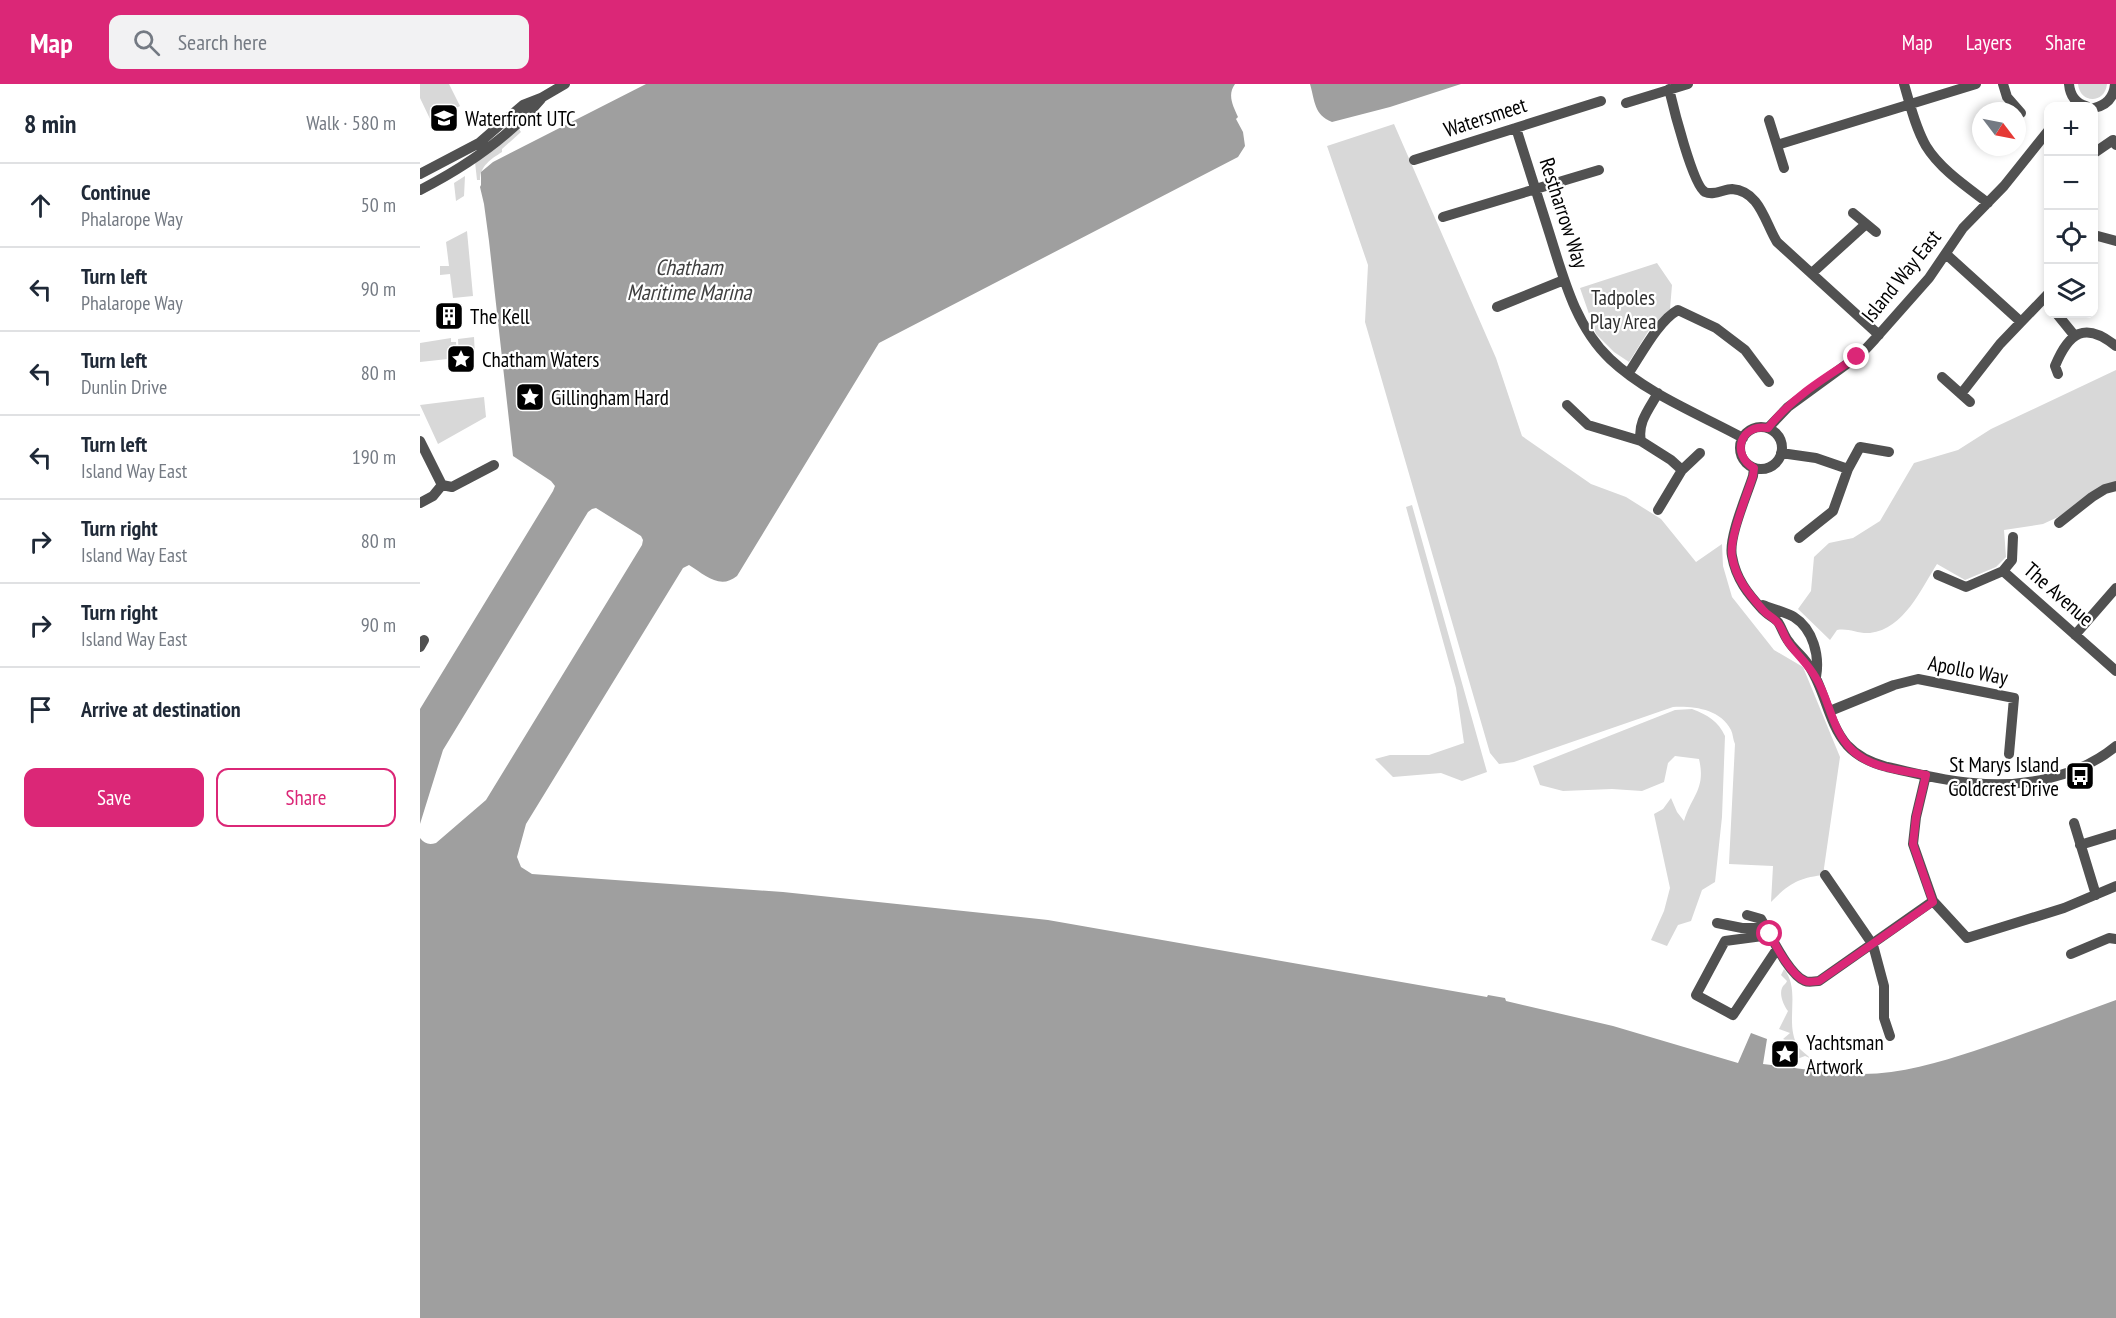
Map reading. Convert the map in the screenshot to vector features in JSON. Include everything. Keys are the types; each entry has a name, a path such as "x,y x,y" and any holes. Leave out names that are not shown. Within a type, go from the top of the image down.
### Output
{"street":[{"path":"420,174 478,142 523,105 565,84"},
{"path":"1626,103 1688,84"},
{"path":"1904,84 1919,132 1935,158 1988,203"},
{"path":"1777,145 1976,84"},
{"path":"2003,84 2007,97 2011,102"},
{"path":"2069,84 2072,102"},
{"path":"2098,107 2114,94 2115,84"},
{"path":"1669,89 1699,186 1705,192 1714,193 1731,189 1750,196 1763,211 1769,229 1777,242 1879,335"},
{"path":"420,190 449,174 520,123 541,98"},
{"name":"Watersmeet","path":"1414,160 1601,101"},
{"path":"1768,120 1784,168"},
{"name":"Restharrow Way","path":"1516,128 1564,280 1579,316 1593,340 1628,374 1658,393 1743,438"},
{"name":"Island Way East","path":"1743,438 1756,428 1768,428 1788,407 1862,353 1929,278 1963,228 2004,186 2044,137"},
{"path":"2098,150 2113,140 2116,145"},
{"path":"444,162 449,174"},
{"path":"1443,217 1599,170"},
{"path":"1853,213 1876,232"},
{"path":"1812,273 1866,224"},
{"path":"2098,236 2116,241"},
{"path":"1946,254 2021,322"},
{"path":"1497,307 1564,280"},
{"path":"1961,394 2000,344 2044,302"},
{"path":"1628,374 1656,333 1678,310 1716,328 1745,350 1769,382"},
{"path":"2059,318 2074,335"},
{"path":"2058,374 2055,366 2074,335 2084,331 2094,333 2116,346"},
{"path":"1942,377 1970,402"},
{"path":"1641,441 1639,432 1641,423 1658,393"},
{"path":"1567,405 1587,425 1641,441 1671,460 1682,470"},
{"path":"1743,438 1741,452 1748,464 1754,468 1765,469 1780,458 1781,453 1780,440 1768,428"},
{"path":"420,441 442,485"},
{"path":"1799,538 1833,511 1848,469 1860,447 1889,452"},
{"path":"1658,510 1682,470 1700,453"},
{"path":"1781,453 1816,458 1848,469"},
{"path":"442,485 452,487 494,465"},
{"path":"1754,468 1733,537 1731,553 1741,583 1749,595 1760,604 1790,614 1803,626 1815,646 1816,677"},
{"path":"420,503 433,496 442,485"},
{"path":"2059,523 2092,497 2105,489 2116,486"},
{"name":"The Avenue","path":"1938,575 1966,587 2003,571 2012,560 2013,537"},
{"name":"The Avenue","path":"2003,571 2116,671"},
{"path":"2075,635 2116,588"},
{"path":"1760,604 1762,609 1778,622 1789,644 1816,677 1842,739 1860,757 1879,765 1971,783 2004,785 2045,779 2088,765 2116,746"},
{"name":"Apollo Way","path":"1830,711 1913,679 2014,698 2010,718 2009,754"},
{"path":"1926,775 1916,817 1913,844 1933,902 1967,938 2064,908 2115,889"},
{"path":"2074,824 2096,895"},
{"path":"2080,845 2116,834"},
{"path":"1825,875 1873,945 1884,986 1884,1018 1890,1036"},
{"path":"1747,915 1761,919 1778,949 1798,976 1806,982 1819,981 1933,902"},
{"path":"1717,923 1768,931"},
{"path":"1768,931 1725,940 1696,995 1733,1015 1778,949"},
{"path":"2072,954 2109,938 2116,939"}],"green space":[{"path":"420,84 449,84 460,106 431,121 420,98"},
{"path":"2078,84 2107,84 2102,95 2092,99 2083,95"},
{"path":"1394,124 1496,358 1522,436 1591,484 1626,497 1661,519 1696,562 1722,544 1723,566 1732,597 1774,650 1803,667 1840,757 1824,868 1825,875 1795,882 1771,902 1773,866 1729,864 1735,744 1732,732 1726,723 1706,710 1673,707 1514,762 1499,764 1490,753 1365,322 1368,265 1327,146"},
{"path":"519,129 521,132 502,149 502,152 487,163 480,175 480,180 477,180 475,162"},
{"path":"465,176 464,196 456,201 454,183"},
{"path":"467,231 473,296 453,298 450,274 440,275 440,266 449,266 446,242"},
{"name":"Tadpoles Play Area","path":"1657,263 1672,285 1670,309 1651,327 1629,362 1614,352 1596,334 1580,288"},
{"path":"474,337 475,356 459,358 458,339"},
{"path":"451,338 451,342 456,342 457,358 420,362 420,343"},
{"path":"2116,370 2116,482 2043,524 2004,530 2006,557 1996,567 1965,580 1937,564 1918,596 1902,616 1882,630 1866,633 1837,630 1830,640 1798,609 1811,591 1814,557 1829,543 1853,538 1880,521 1914,463 1958,450 1991,429"},
{"path":"484,397 486,417 438,444 420,405"},
{"path":"1412,505 1487,772 1462,781 1441,773 1393,777 1375,759 1390,755 1429,755 1464,743 1456,688 1406,507"},
{"path":"1692,709 1712,719 1725,736 1722,817 1715,882 1702,890 1691,921 1678,925 1667,946 1651,940 1664,911 1670,888 1654,814 1663,809 1671,798 1684,821 1701,778 1699,759 1675,756 1668,763 1664,782 1642,791 1612,789 1563,791 1540,785 1533,766 1675,710"},
{"path":"1784,969 1792,987 1792,1029 1799,1048 1810,1058 1805,1056 1797,1059 1798,1053 1794,1051 1789,1042 1783,1039 1790,1033 1779,1029 1788,1011 1781,994 1782,987 1787,981 1781,975"}],"water":[{"name":"Chatham Maritime Marina","path":"646,84 1235,84 1231,92 1232,100 1238,117 1236,119 1243,132 1245,146 1238,157 879,343 737,576 725,582 713,580 689,565 683,568 526,824 517,857 521,867 532,874 783,892 1048,920 1487,997 1488,995 1505,998 1506,1001 1613,1026 1738,1063 1751,1033 1767,1039 1763,1064 1834,1073 1888,1073 1932,1064 2116,1000 2116,1318 420,1318 420,838 427,844 436,843 486,800 643,540 641,536 596,508 588,512 443,750 420,824 420,709 555,486 513,456 489,241 480,187 481,172 493,162"},
{"path":"1310,84 1461,84 1390,107 1332,122 1318,111"}],"place":[{"name":"Waterfront UTC","path":"444,118"},
{"name":"The Kell","path":"449,316"},
{"name":"Chatham Waters","path":"461,359"},
{"name":"Gillingham Hard","path":"530,397"},
{"name":"St Marys Island Goldcrest Drive","path":"2080,776"},
{"name":"Yachtsman Artwork","path":"1785,1054"}],"route":[{"path":"1770,934 1798,976 1806,982 1819,981 1933,902 1913,844 1916,817 1926,775 1865,760 1848,747 1840,735 1809,665 1789,644 1778,622 1762,609 1743,587 1736,574 1731,553 1733,537 1754,468 1743,458 1741,452 1743,438 1756,428 1768,428 1803,395 1857,357"}]}
